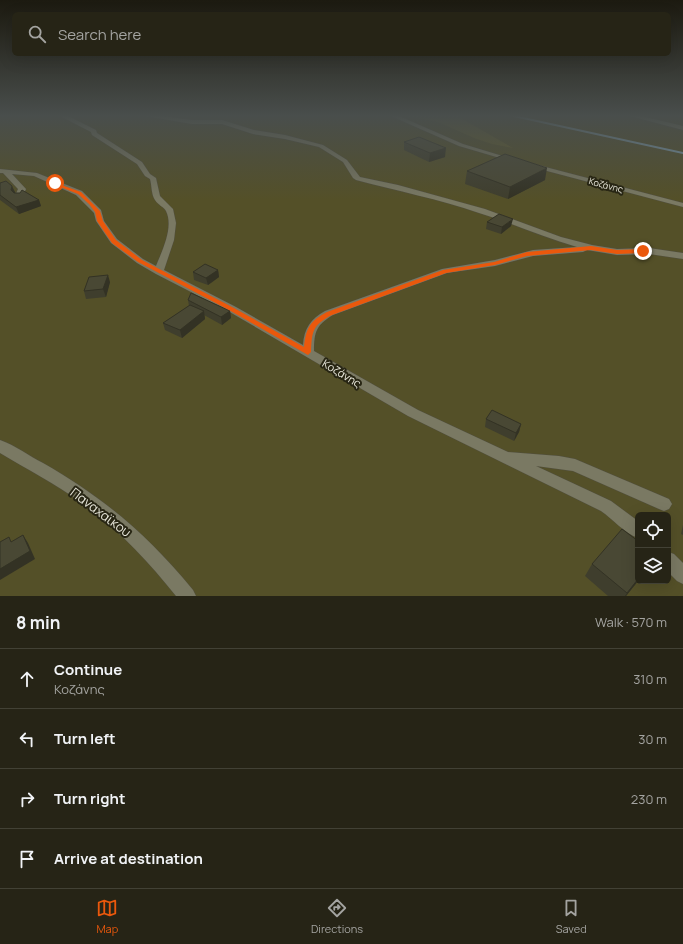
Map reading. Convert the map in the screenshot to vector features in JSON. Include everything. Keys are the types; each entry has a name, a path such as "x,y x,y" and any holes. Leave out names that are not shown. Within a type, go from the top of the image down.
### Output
{"street":[{"path":"110,144 140,163 148,175 153,178 156,183 158,199 169,209 172,216 171,237 159,272"},
{"path":"312,144 321,146 345,161 355,177 358,179 395,187 476,209 558,239 591,248 617,252 649,251 683,256"},
{"path":"458,144 519,162"},
{"name":"Κοζάνης","path":"527,164 683,205"},
{"path":"2,171 22,189 19,196"},
{"name":"Κοζάνης","path":"2,171 41,176 79,193 98,212 100,221 114,241 140,261 232,309 413,413 606,506 618,513 635,528"},
{"path":"308,352 309,332 318,319 329,313 422,278 459,268 495,264 527,254 591,248"},
{"name":"Παναχαϊκου","path":"0,446 86,498 134,536 174,579 187,596"},
{"path":"504,456 575,465 664,504"},
{"path":"671,563 683,575"}],"shaded area":[{"path":"0,144 683,144 683,596 0,596"},
{"path":"492,144 506,144 513,148"}],"building":[{"path":"408,144 436,144 446,148 430,153"},
{"path":"505,154 547,168 510,187 467,171"},
{"path":"6,181 12,186 11,190 14,193 20,193 22,190 39,200 16,207 0,195 0,183"},
{"path":"499,214 513,219 502,227 487,222"},
{"path":"205,264 218,270 206,278 193,272"},
{"path":"108,275 103,289 84,291 89,277"},
{"path":"191,293 230,311 221,317 188,300"},
{"path":"190,305 204,311 180,330 163,323"},
{"path":"492,410 521,424 516,433 486,419"},
{"path":"622,529 635,539 635,583 627,593 592,564"},
{"path":"23,535 30,551 0,569 0,542 9,537 11,542"}],"waterway":[{"path":"641,144 683,153"}],"route":[{"path":"55,183 79,193 91,203 98,212 100,221 114,241 140,261 232,309 308,352 309,332 318,319 329,313 422,278 459,268 495,264 527,254 543,252 591,248 612,252 643,251"}]}
